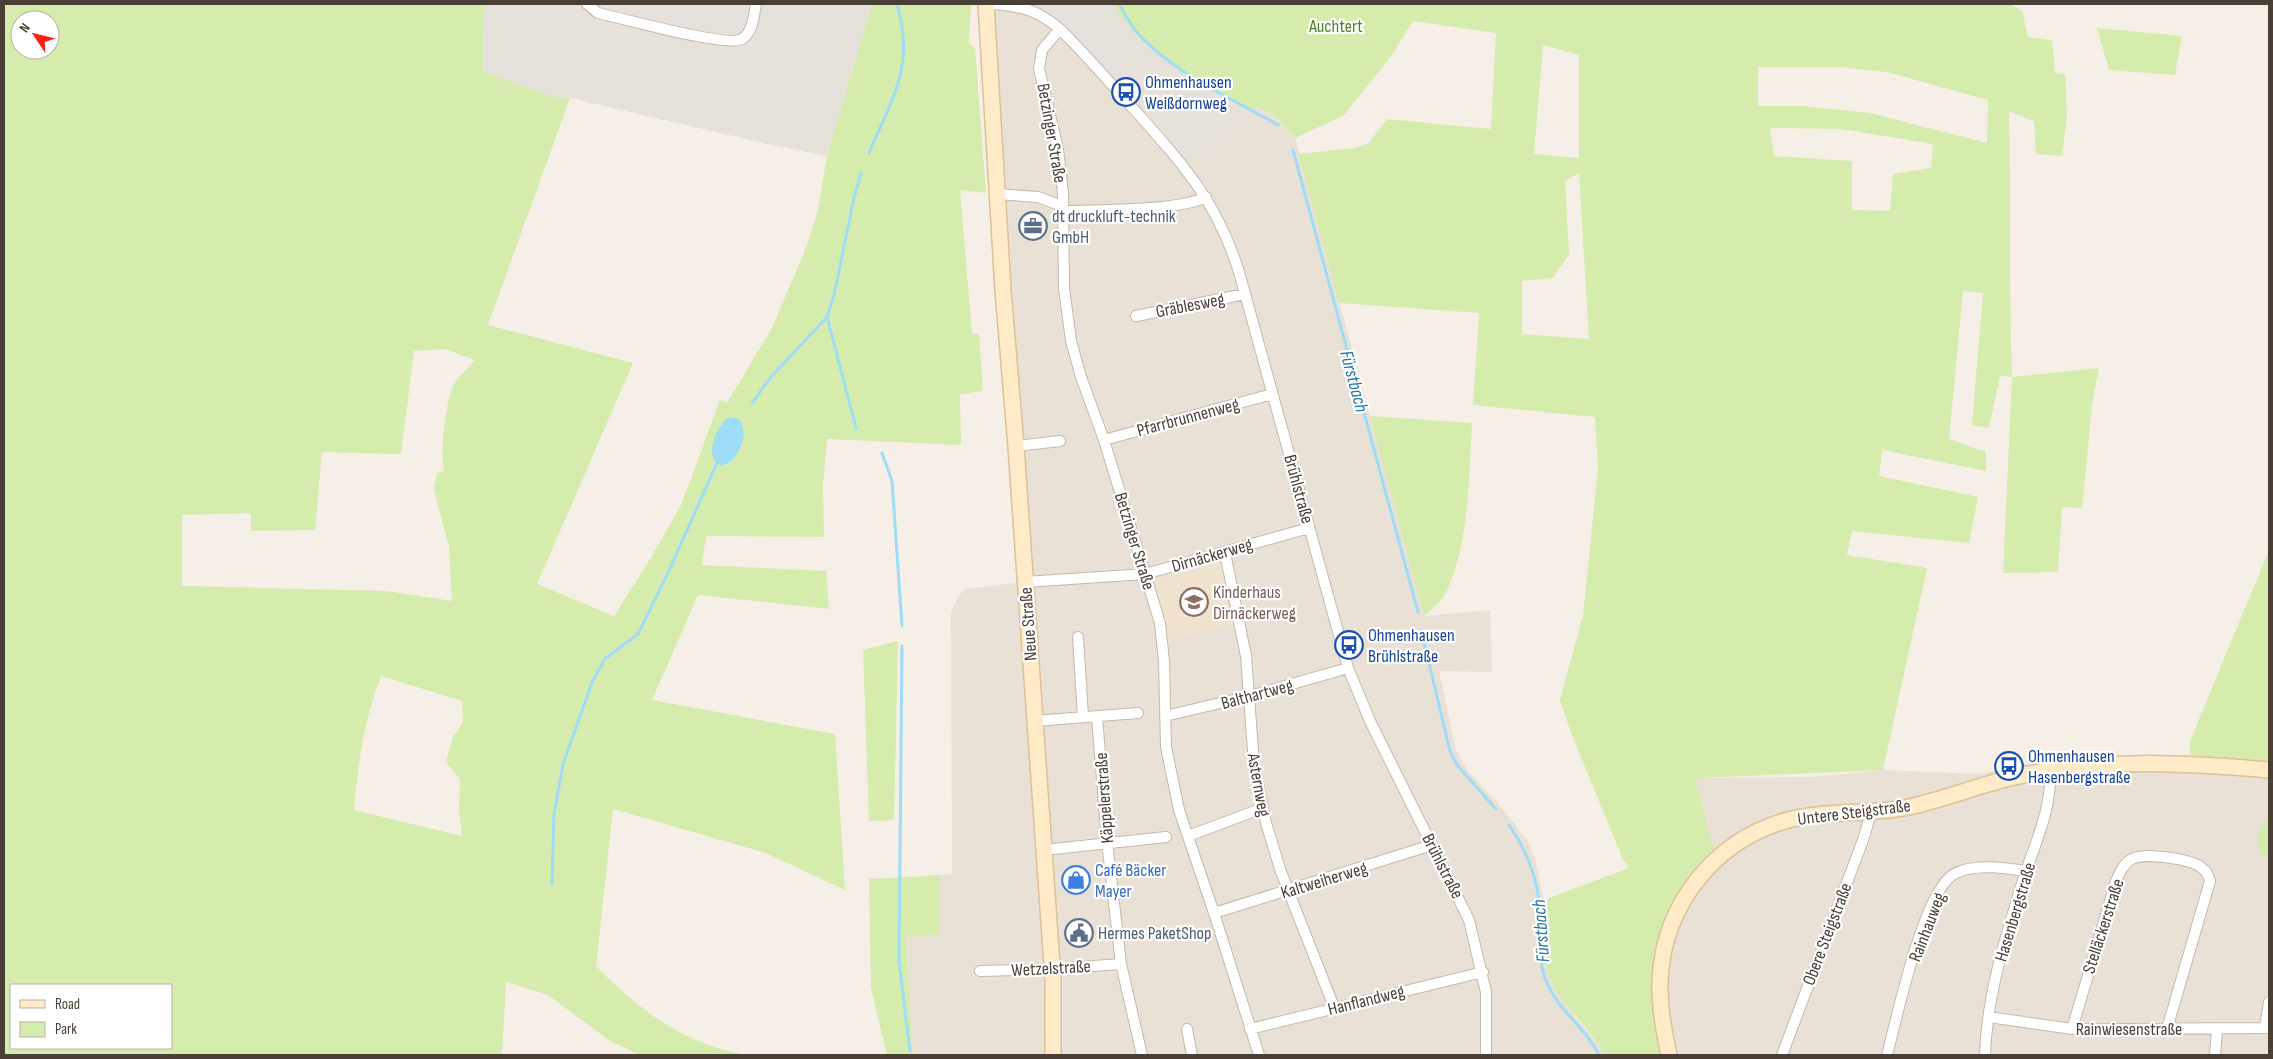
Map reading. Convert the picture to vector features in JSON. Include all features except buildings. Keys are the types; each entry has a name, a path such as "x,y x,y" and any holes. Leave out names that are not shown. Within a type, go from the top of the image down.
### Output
{"main road":[{"name":"Neue Straße","path":"986,4 997,194 1052,969 1053,1055"},
{"name":"Untere Steigstraße","path":"1669,1055 1660,1000 1664,948 1678,907 1705,870 1735,845 1781,822 1812,816 1871,812 1914,806 2002,780 2050,770 2092,765 2137,762 2184,763 2269,770"}],"street":[{"path":"587,4 598,13 713,39 735,42 745,37 749,31 756,4"},
{"name":"Brühlstraße","path":"995,4 1029,9 1039,13 1060,30 1172,152 1206,197 1229,241 1348,668 1368,716 1469,920 1483,972 1486,1004 1486,1055"},
{"name":"Betzinger Straße","path":"1060,30 1047,43 1039,60 1058,149 1062,209 1063,272 1068,322 1080,378 1104,440 1160,623 1164,660 1165,716 1170,774 1178,810 1214,912 1259,1055"},
{"path":"997,194 1038,197 1062,209 1183,204 1206,197"},
{"name":"Gräblesweg","path":"1136,316 1245,294"},
{"name":"Pfarrbrunnenweg","path":"1104,440 1272,394"},
{"path":"1016,446 1060,442"},
{"name":"Dirnäckerweg","path":"1024,582 1088,580 1145,574 1309,528"},
{"name":"Asternweg","path":"1225,552 1240,620 1250,696 1254,764 1263,808 1288,891 1334,1007"},
{"path":"1078,638 1083,718"},
{"name":"Balthartweg","path":"1165,716 1250,696 1348,668"},
{"path":"1034,720 1138,713"},
{"name":"Käppelerstraße","path":"1098,717 1107,842 1121,964 1142,1055"},
{"name":"Hasenbergstraße","path":"1985,1055 1989,1016 2005,939 2045,817 2050,793 2050,770"},
{"path":"1188,836 1263,808"},
{"name":"Obere Steigstraße","path":"1782,1055 1863,840 1871,812"},
{"path":"1044,850 1166,837"},
{"name":"Kaltweiherweg","path":"1214,912 1288,891 1432,845"},
{"name":"Stelläckerstraße","path":"2072,1029 2116,881 2121,871 2132,859 2147,855 2190,862 2200,866 2207,872 2210,881 2168,1030"},
{"name":"Rainhauweg","path":"1887,1055 1922,932 1936,896 1947,879 1955,873 1974,869 2026,871"},
{"name":"Wetzelstraße","path":"980,971 1052,969 1121,964"},
{"name":"Hanflandweg","path":"1250,1029 1483,972"},
{"path":"2267,1028 2269,1002"},
{"name":"Rainwiesenstraße","path":"1989,1016 2072,1029 2267,1028"},
{"path":"1187,1029 1192,1055"},
{"path":"2215,1055 2217,1029"}],"shaded area":[{"path":"487,4 872,4 827,156 767,144 570,98 555,97 483,72 484,11"},
{"path":"986,4 1029,9 1213,146 1257,106 1274,115 1295,138 1424,616 1490,610 1492,672 1439,671 1456,750 1468,771 1497,802 1528,841 1535,859 1544,900 1543,948 1551,980 1568,1008 1595,1040 1604,1055 913,1055 906,937 938,935 940,875 952,874 951,612 964,589 1024,582"},
{"path":"1028,4 1113,4 1121,14 1189,78 1251,112 1213,146 1183,165 1095,66 1029,9"},
{"name":"Kinderhaus Dirnäckerweg","path":"1219,561 1233,625 1169,640 1155,579"},
{"path":"2046,759 2050,770 2269,770 2269,1055 1667,1055 1657,969 1717,850 1711,840 1695,778 1812,777 1883,770 1980,774"}],"green space":[{"path":"4,4 487,4 484,11 483,72 555,97 570,98 488,325 633,363 537,584 614,616 681,505 720,400 727,403 773,326 807,245 818,210 827,156 872,4 971,4 969,43 975,48 986,193 960,190 972,333 979,334 983,391 960,394 961,445 827,439 823,486 824,537 706,536 702,565 826,571 829,609 698,595 652,700 835,734 845,890 766,853 613,809 596,966 633,1001 675,1030 711,1046 747,1055 640,1055 610,1041 548,995 506,982 502,1055 4,1055","holes":["446,349 474,360 456,381 452,389 444,425 444,471 437,473 434,490 449,547 452,601 387,591 182,586 182,515 251,513 251,531 315,530 322,452 401,454 414,351","381,676 462,701 463,722 452,739 446,762 460,779 459,810 462,836 354,810 363,742 370,709"]},
{"name":"Auchtert","path":"1113,4 2010,4 2022,11 2028,37 2052,40 2055,73 2065,74 2067,115 2062,156 2036,154 2034,121 2009,111 2012,377 2000,376 1989,428 1972,425 1983,293 1963,291 1949,439 1986,452 1986,471 1882,450 1879,476 1978,497 1969,543 1852,531 1847,555 1927,568 1883,770 1695,778 1711,840 1717,850 1668,920 1667,1055 1604,1055 1591,1034 1559,996 1548,973 1544,955 1544,900 1629,868 1623,860 1570,730 1560,700 1583,615 1598,469 1595,417 1473,405 1479,313 1339,303 1299,154 1355,148 1368,144 1387,119 1491,129 1496,33 1413,21 1390,58 1343,116 1295,138 1274,115 1257,106 1251,112 1172,65 1131,29","holes":["1543,45 1579,55 1579,158 1534,154","1758,67 1839,67 1887,72 1988,100 1987,143 1870,113 1802,106 1758,106","1770,128 1841,129 1933,144 1931,168 1893,174 1890,211 1852,210 1852,161 1774,156","1579,173 1589,339 1522,334 1522,281 1553,278 1569,254 1565,181"]},
{"path":"2097,28 2182,36 2175,75 2109,70"},
{"path":"2099,368 2092,405 2082,508 2062,507 2058,572 2003,573 2012,377"},
{"path":"1370,416 1472,423 1466,511 1459,556 1445,594 1424,616"},
{"path":"2269,550 2269,763 2190,755 2190,741"},
{"path":"898,641 894,820 869,821 863,650"},
{"path":"2269,814 2269,857 2260,856 2257,836"},
{"path":"940,875 939,935 906,937 913,1055 887,1055 871,988 869,879"}],"water":[{"path":"733,417 740,420 742,424 744,435 742,442 732,460 725,465 719,464 714,460 712,452 713,442 727,418"}],"waterway":[{"path":"869,153 899,81 904,46 897,4"},
{"name":"Fürstbach","path":"1119,4 1135,30 1166,59 1202,83 1278,125"},
{"name":"Fürstbach","path":"1293,150 1418,612"},
{"path":"752,403 771,377 827,317 834,295 861,173"},
{"path":"827,317 856,428"},
{"path":"882,453 892,481 902,626"},
{"path":"552,884 554,814 563,764 593,680 605,659 638,634 668,573 717,463"},
{"name":"Fürstbach","path":"1421,630 1450,751 1457,765 1496,809"},
{"path":"902,646 899,961 910,1051"},
{"name":"Fürstbach","path":"1509,825 1525,852 1538,892 1540,949 1545,978 1556,1000 1587,1036 1599,1055"}],"place":[{"name":"Ohmenhausen Weißdornweg","path":"1126,92"},
{"name":"dt druckluft-technik GmbH","path":"1033,226"},
{"name":"Kinderhaus Dirnäckerweg","path":"1194,602"},
{"name":"Ohmenhausen Brühlstraße","path":"1349,645"},
{"name":"Ohmenhausen Hasenbergstraße","path":"2009,766"},
{"name":"Café Bäcker Mayer","path":"1076,880"},
{"name":"Hermes PaketShop","path":"1079,933"}]}
